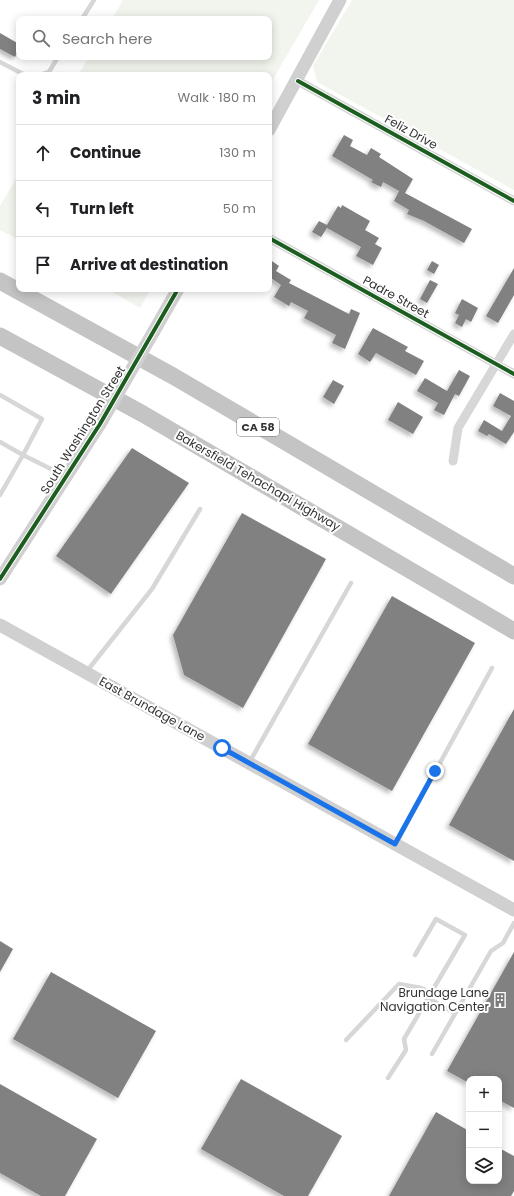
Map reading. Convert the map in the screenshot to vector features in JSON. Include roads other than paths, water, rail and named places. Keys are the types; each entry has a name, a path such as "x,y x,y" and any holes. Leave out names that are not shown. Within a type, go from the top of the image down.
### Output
{"highway":[{"name":"CA 58","path":"0,281 16,290"},
{"name":"CA 58","path":"20,292 173,376 514,576"},
{"name":"Bakersfield Tehachapi Highway","path":"0,336 143,414 514,631"}],"main road":[{"path":"272,125 298,81 340,0"},
{"name":"South Washington Street","path":"2,571 100,424 176,292"},
{"name":"East Brundage Lane","path":"0,625 514,910"}],"street":[{"name":"Feliz Drive","path":"298,81 514,201"},
{"name":"Padre Street","path":"272,240 514,374"},
{"path":"453,461 458,428 514,334"}],"lane":[{"path":"84,16 94,0"},
{"path":"49,72 56,60"},
{"path":"0,62 19,72"},
{"path":"0,395 42,419 0,495"},
{"path":"0,442 66,477"},
{"path":"86,673 152,589 200,509"},
{"path":"249,763 351,583"},
{"path":"395,844 492,668"},
{"path":"388,1078 406,1050 404,1039 465,935 436,919 415,955"},
{"path":"432,1054 492,951 502,943 514,923"},
{"path":"346,1040 399,984 421,988 431,993"},
{"path":"428,998 455,1013"}],"place":[{"name":"Brundage Lane Navigation Center","path":"500,1000"}]}
